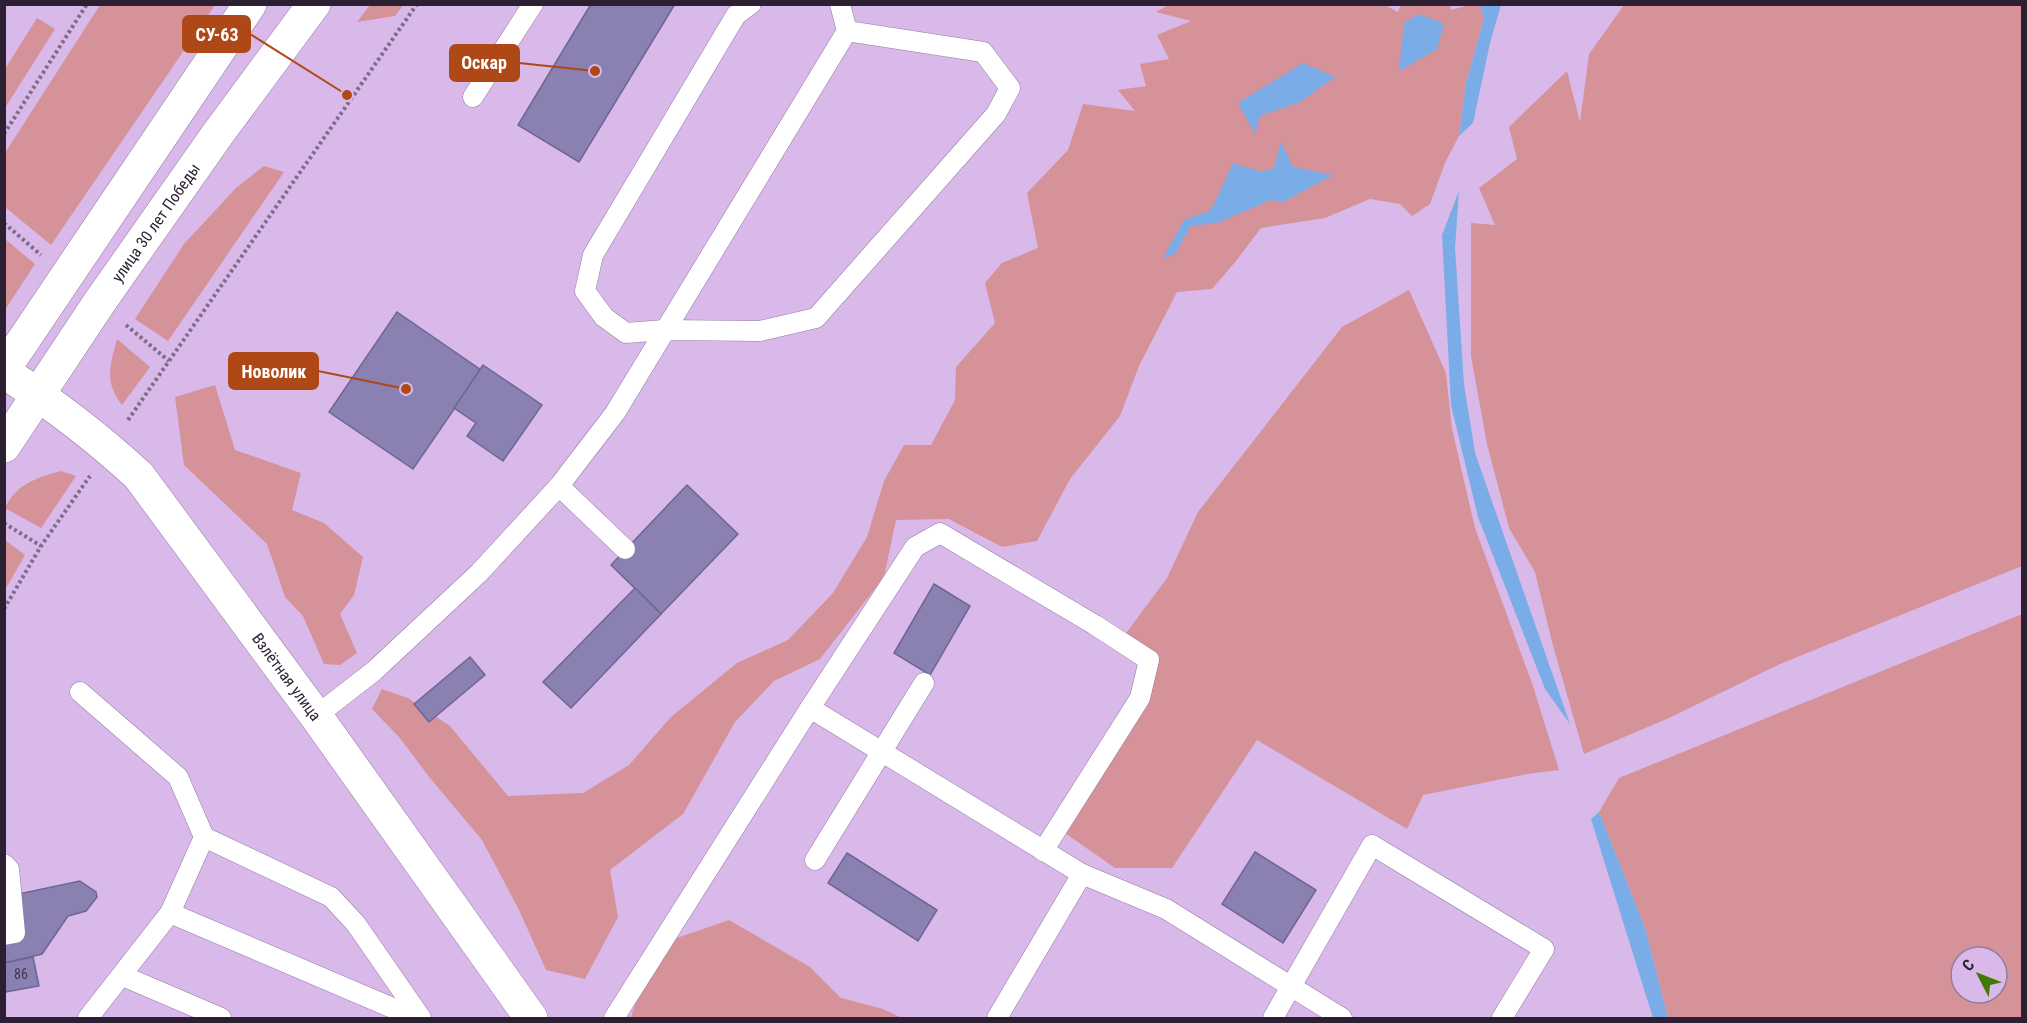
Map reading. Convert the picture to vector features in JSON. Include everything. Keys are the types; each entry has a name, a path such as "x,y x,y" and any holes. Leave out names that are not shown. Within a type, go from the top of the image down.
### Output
{"main road":[{"path":"4,371 250,4"},
{"name":"улица 30 лет Победы","path":"4,446 99,303 211,144 314,4"},
{"name":"Взлётная улица","path":"4,371 109,448 139,476 316,716 531,1018"}],"lane":[{"path":"473,97 533,4"},
{"path":"752,4 736,15 593,255 585,291 603,317 626,333 665,330 760,331 816,318 996,114 1010,88 983,52 847,31"},
{"path":"316,716 374,671 471,581 559,486 615,413 847,31 840,4"},
{"path":"559,486 625,549"},
{"path":"614,1018 915,547 940,533 1095,625 1149,660 1140,698 1043,851"},
{"path":"815,860 924,683"},
{"path":"80,692 178,777 204,837 331,897 356,924 418,1018"},
{"path":"810,708 1082,874 1166,909 1342,1018"},
{"path":"88,1018 170,913 204,837"},
{"path":"1273,1018 1372,845 1544,949 1502,1018"},
{"path":"4,864 9,869 15,933 4,935"},
{"path":"998,1018 1082,874"},
{"path":"170,913 418,1018"},
{"path":"123,976 221,1018"}],"path":[{"path":"4,134 87,4"},
{"path":"4,609 41,546 417,4"},
{"path":"4,523 41,546"}],"shaded area":[{"path":"1170,4 1383,4 1398,12 1401,5 1450,5 1451,10 1480,5 1484,19 1466,83 1459,136 1445,163 1430,204 1412,216 1400,204 1370,199 1325,218 1261,228 1212,289 1177,292 1139,366 1120,416 1070,479 1037,541 1002,547 949,519 896,520 884,577 820,659 774,681 735,722 683,814 610,870 618,917 585,979 546,970 519,910 482,840 399,737 372,709 382,689 408,698 450,726 508,796 583,793 629,765 671,717 737,663 788,640 833,593 867,537 884,481 904,445 931,445 955,400 956,367 995,323 985,283 1002,263 1038,248 1027,193 1068,150 1083,104 1135,111 1118,90 1146,86 1140,64 1169,59 1157,35 1191,21 1156,12"},
{"path":"100,5 215,5 51,245 5,207 5,153"},
{"path":"370,5 403,5 395,16 357,22"},
{"path":"1624,5 2022,5 2022,566 1780,664 1669,718 1584,754 1535,572 1509,528 1487,444 1471,356 1471,223 1495,225 1479,188 1517,159 1509,127 1567,71 1580,122 1589,54"},
{"path":"37,18 55,29 5,108 5,69"},
{"path":"264,166 284,172 168,341 135,319 184,244 236,188"},
{"path":"5,239 35,264 5,310"},
{"path":"1409,290 1446,373 1452,429 1475,528 1533,686 1559,770 1527,774 1423,795 1407,829 1257,740 1172,868 1115,868 1062,831 1157,669 1124,636 1167,578 1198,512 1342,327"},
{"path":"117,339 150,367 122,405 113,388 110,373"},
{"path":"215,385 235,450 301,473 292,510 324,523 363,557 354,595 340,614 357,653 340,665 324,664 303,616 285,597 267,544 184,465 175,397"},
{"path":"61,471 76,476 41,528 5,508 15,493 28,483"},
{"path":"5,540 25,555 5,590"},
{"path":"2022,614 2022,1018 1668,1018 1645,928 1599,812 1619,778"},
{"path":"729,920 810,967 841,998 883,1009 902,1018 631,1018 640,986 677,938"}],"water":[{"path":"1480,5 1501,5 1490,43 1473,123 1459,136 1466,83 1484,19"},
{"path":"1419,14 1444,24 1437,49 1399,71 1404,23"},
{"path":"1303,63 1335,77 1300,102 1260,116 1255,134 1238,103"},
{"path":"1281,142 1293,167 1333,175 1283,202 1271,200 1217,223 1191,226 1175,254 1163,258 1184,220 1211,210 1233,163 1261,172 1274,168"},
{"path":"1459,191 1455,248 1464,384 1475,453 1570,724 1545,689 1478,517 1451,405 1442,235"},
{"path":"1599,812 1645,928 1668,1018 1653,1018 1591,819"}],"building":[{"path":"591,4 675,4 579,162 518,125"},
{"path":"397,312 481,370 413,469 329,412"},
{"path":"483,365 542,405 503,461 467,436 476,423 454,408"},
{"path":"687,485 738,534 661,614 611,565"},
{"path":"934,584 970,606 930,675 894,653"},
{"path":"635,588 661,614 571,708 543,682"},
{"path":"470,657 485,675 429,722 414,704"},
{"path":"1255,852 1316,890 1283,943 1222,904"},
{"path":"847,853 937,910 918,941 828,883"},
{"path":"80,881 96,892 97,897 86,911 68,916 42,954 4,963 4,897"},
{"path":"33,957 39,986 5,992 4,963"}],"place":[{"name":"Оскар","path":"595,71"},
{"name":"СУ-63","path":"347,95"},
{"name":"Новолик","path":"406,389"}]}
